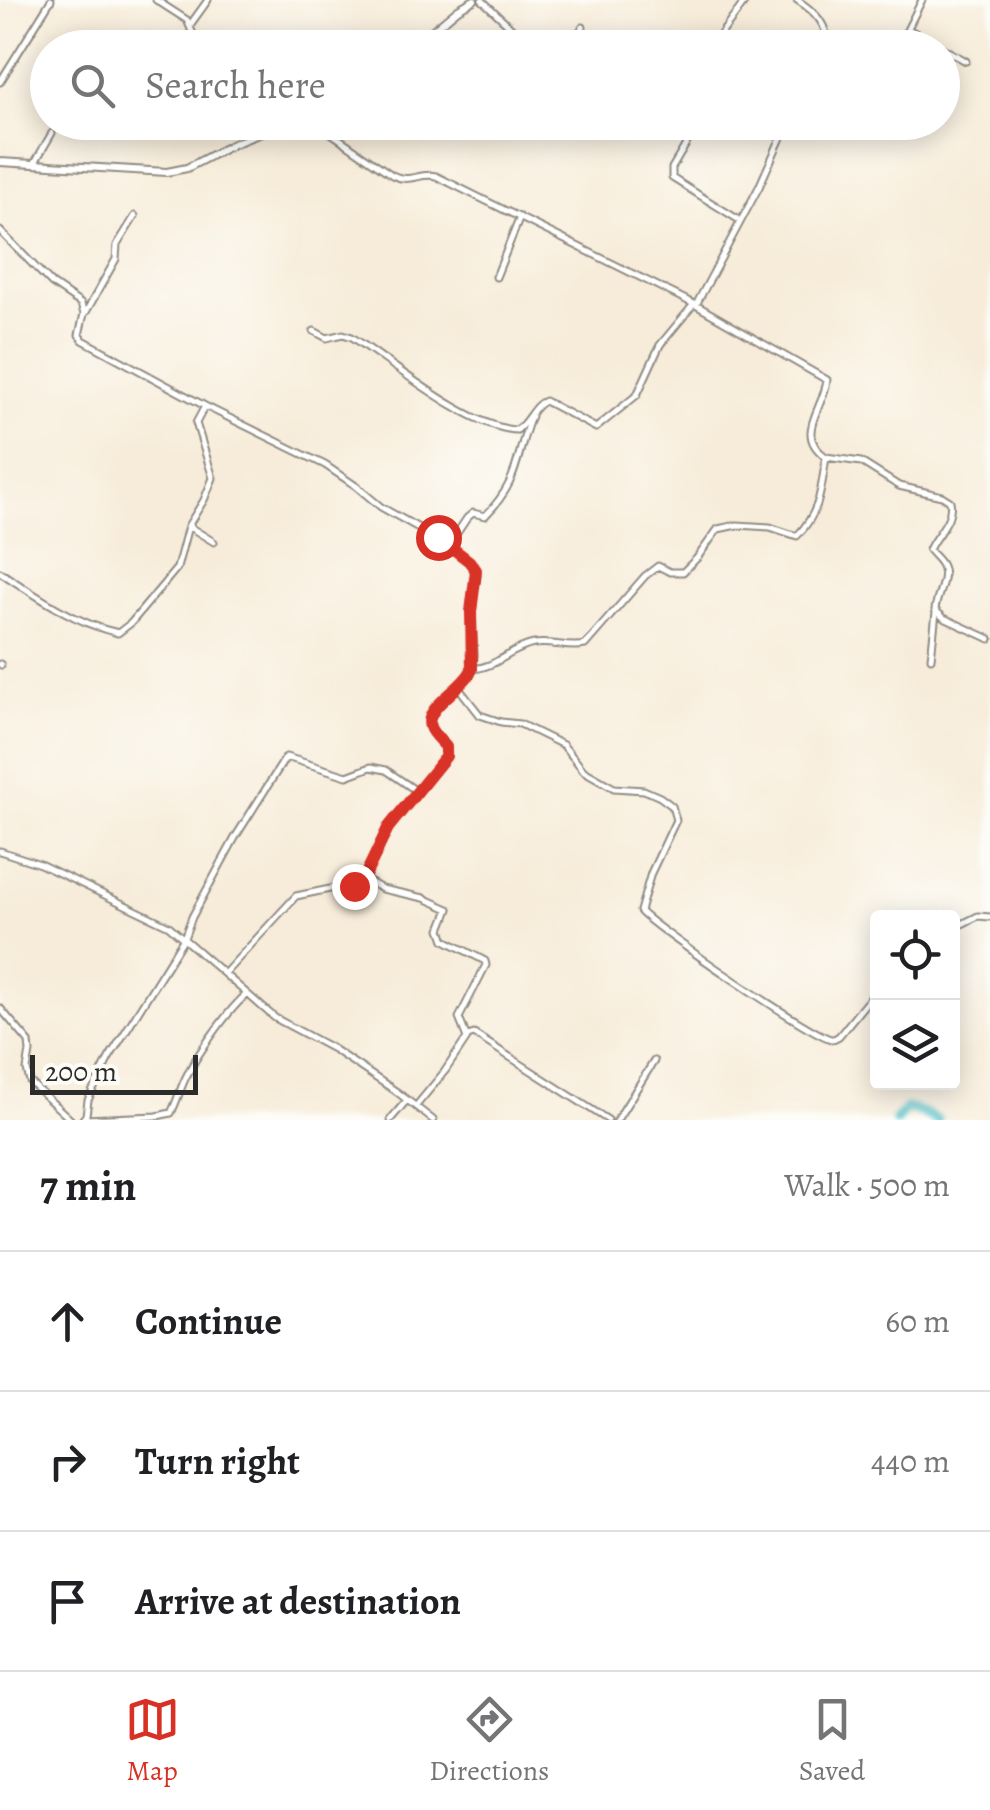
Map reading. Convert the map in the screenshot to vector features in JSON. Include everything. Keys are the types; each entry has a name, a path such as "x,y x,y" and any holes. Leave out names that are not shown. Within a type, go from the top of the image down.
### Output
{"street":[{"path":"32,30 51,0"},
{"path":"156,0 183,16 192,30"},
{"path":"190,24 208,0"},
{"path":"433,30 458,9 478,0 513,30"},
{"path":"724,30 746,0"},
{"path":"797,0 814,13 826,30"},
{"path":"908,29 922,0"},
{"path":"0,82 30,34"},
{"path":"960,57 966,60"},
{"path":"34,164 48,140"},
{"path":"0,162 167,172 186,168 243,140"},
{"path":"342,140 398,178 436,176 520,217 695,305 825,377 826,390 810,434 816,449 826,456 861,462 899,486 942,496 952,506 948,520 928,550 944,570 936,598 931,658"},
{"path":"688,140 672,168 672,178 740,220"},
{"path":"449,545 466,518 473,513 485,516 506,491 537,405 544,401 552,403 593,428 637,395 660,345 695,305 780,140"},
{"path":"135,216 84,314 81,338 204,406 325,465 381,507 449,545 469,561 477,575 471,612 470,676 440,703 430,726 446,747 446,756 388,828 364,878 354,886 296,896 224,973"},
{"path":"496,277 520,217"},
{"path":"0,231 52,284 82,304 84,314"},
{"path":"314,330 327,338 343,334 352,337 419,384 491,424 515,430 532,416"},
{"path":"0,572 91,625 118,633 131,623 177,568 188,526 214,475 196,423 204,406"},
{"path":"472,669 485,668 518,648 533,644 585,645 645,576 658,566 670,572 683,572 718,529 737,525 770,527 796,536 816,510 826,456"},
{"path":"188,526 214,542"},
{"path":"936,612 990,639"},
{"path":"458,687 480,715 520,724 562,745 584,770 614,788 644,790 672,806 676,820 651,874 640,911 646,920 743,988 829,1038 840,1036 870,998"},
{"path":"247,994 203,1049 172,1112 142,1118 83,1119 109,1058 184,938 226,854 286,757 347,776 371,767 386,770 418,792"},
{"path":"0,850 58,872 156,920 184,938 275,1018 332,1050 433,1120"},
{"path":"364,878 382,889 424,898 449,910 441,929 446,940 485,961 458,1018 468,1036"},
{"path":"960,925 978,916 990,917"},
{"path":"0,1008 28,1042 30,1082 71,1120"},
{"path":"416,1106 468,1036 474,1034 608,1120"},
{"path":"617,1120 654,1060"},
{"path":"390,1120 406,1100"}],"waterway":[{"path":"896,1120 907,1108 937,1120"}],"route":[{"path":"354,886 364,878 388,828 446,756 446,747 431,729 430,718 440,703 470,676 472,669 471,612 476,570 438,537"}]}
